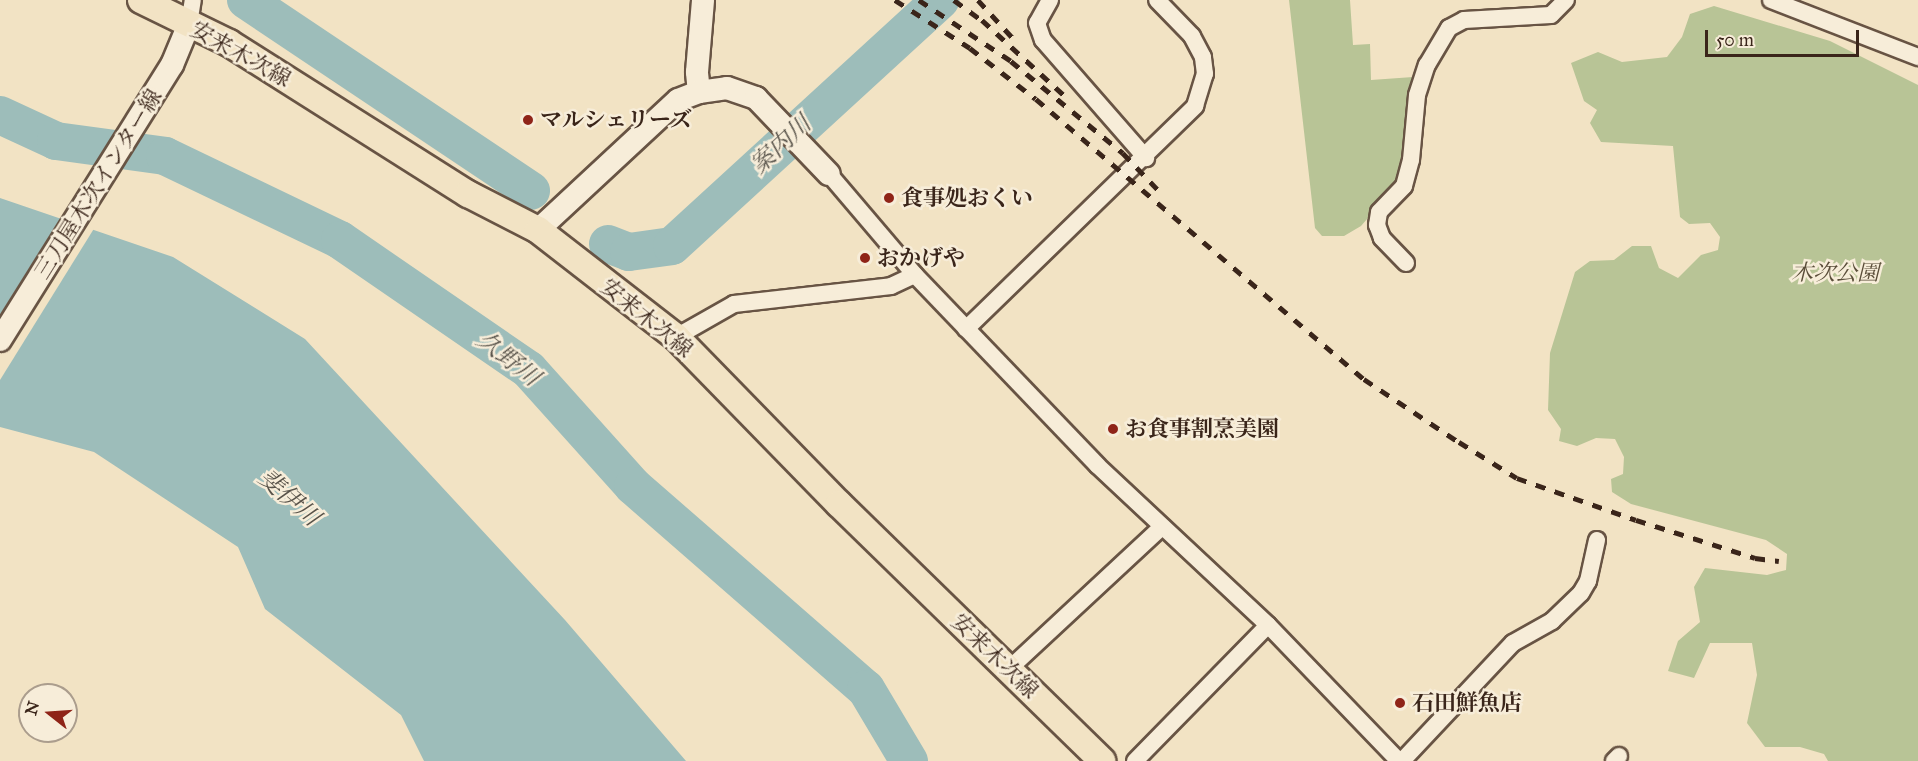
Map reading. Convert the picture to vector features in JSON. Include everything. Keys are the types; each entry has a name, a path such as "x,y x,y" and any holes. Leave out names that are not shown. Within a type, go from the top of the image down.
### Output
{"main road":[{"name":"安来木次線","path":"141,0 191,12 229,43 468,195 538,230 676,337 839,504 1102,761"},
{"path":"699,92 697,72 703,0"},
{"name":"三刀屋木次インター線","path":"0,340 172,65 191,12"},
{"path":"538,230 678,100 699,92 727,88 756,98 780,119 829,174"}],"street":[{"path":"1050,0 1037,23 1043,40 1146,158"},
{"path":"966,329 1146,158 1195,106 1205,74 1203,57 1192,36 1157,0"},
{"path":"1406,263 1382,238 1377,225 1379,212 1404,186 1412,160 1417,95 1426,65 1449,28 1464,20 1551,15 1566,0"},
{"path":"1771,0 1918,57"},
{"path":"829,174 966,329 1162,527 1268,625 1401,761 1513,643 1552,621 1581,593 1588,581 1597,540"},
{"path":"676,337 734,304 891,286 915,274"},
{"path":"1009,669 1162,527"},
{"path":"1135,761 1268,625"}],"green space":[{"path":"1289,0 1350,0 1353,45 1370,44 1371,80 1413,77 1407,156 1399,182 1361,226 1344,236 1322,236 1315,228"},
{"name":"木次公園","path":"1714,6 1830,41 1918,85 1918,761 1828,761 1824,754 1800,747 1765,747 1747,723 1757,675 1752,643 1710,643 1694,678 1668,671 1678,641 1700,622 1694,587 1705,568 1767,575 1786,570 1787,554 1766,540 1631,504 1612,492 1611,479 1623,474 1624,457 1615,439 1596,438 1577,446 1559,441 1561,429 1548,410 1550,353 1575,272 1590,261 1614,260 1632,246 1651,246 1659,268 1678,278 1701,255 1718,250 1720,237 1710,223 1689,224 1680,217 1673,146 1601,142 1590,123 1597,110 1584,101 1571,63 1598,52 1622,62 1667,57 1682,37 1690,14"}],"water":[{"name":"斐伊川","path":"0,198 173,257 305,339 565,620 686,761 424,761 401,715 265,609 238,547 94,452 0,427"}],"pier":[{"path":"62,216 95,227 0,380 0,315"}],"waterway":[{"name":"案内川","path":"246,0 531,191"},
{"name":"案内川","path":"608,244 629,252 672,246 940,0"},
{"name":"久野川","path":"0,115 56,141 165,156 340,240 529,370 633,486 866,689 909,761"}],"railway":[{"path":"895,0 970,48 1036,99 1364,379 1459,442 1517,478 1636,520 1755,558 1779,561"},
{"path":"919,0 1011,61 1123,153 1164,196"},
{"path":"954,0 982,20 1067,98"},
{"path":"978,0 1013,38"}],"place":[{"name":"マルシェリーズ","path":"528,120"},
{"name":"食事処おくい","path":"889,198"},
{"name":"おかげや","path":"865,258"},
{"name":"お食事割烹美園","path":"1113,429"},
{"name":"石田鮮魚店","path":"1400,703"}]}
